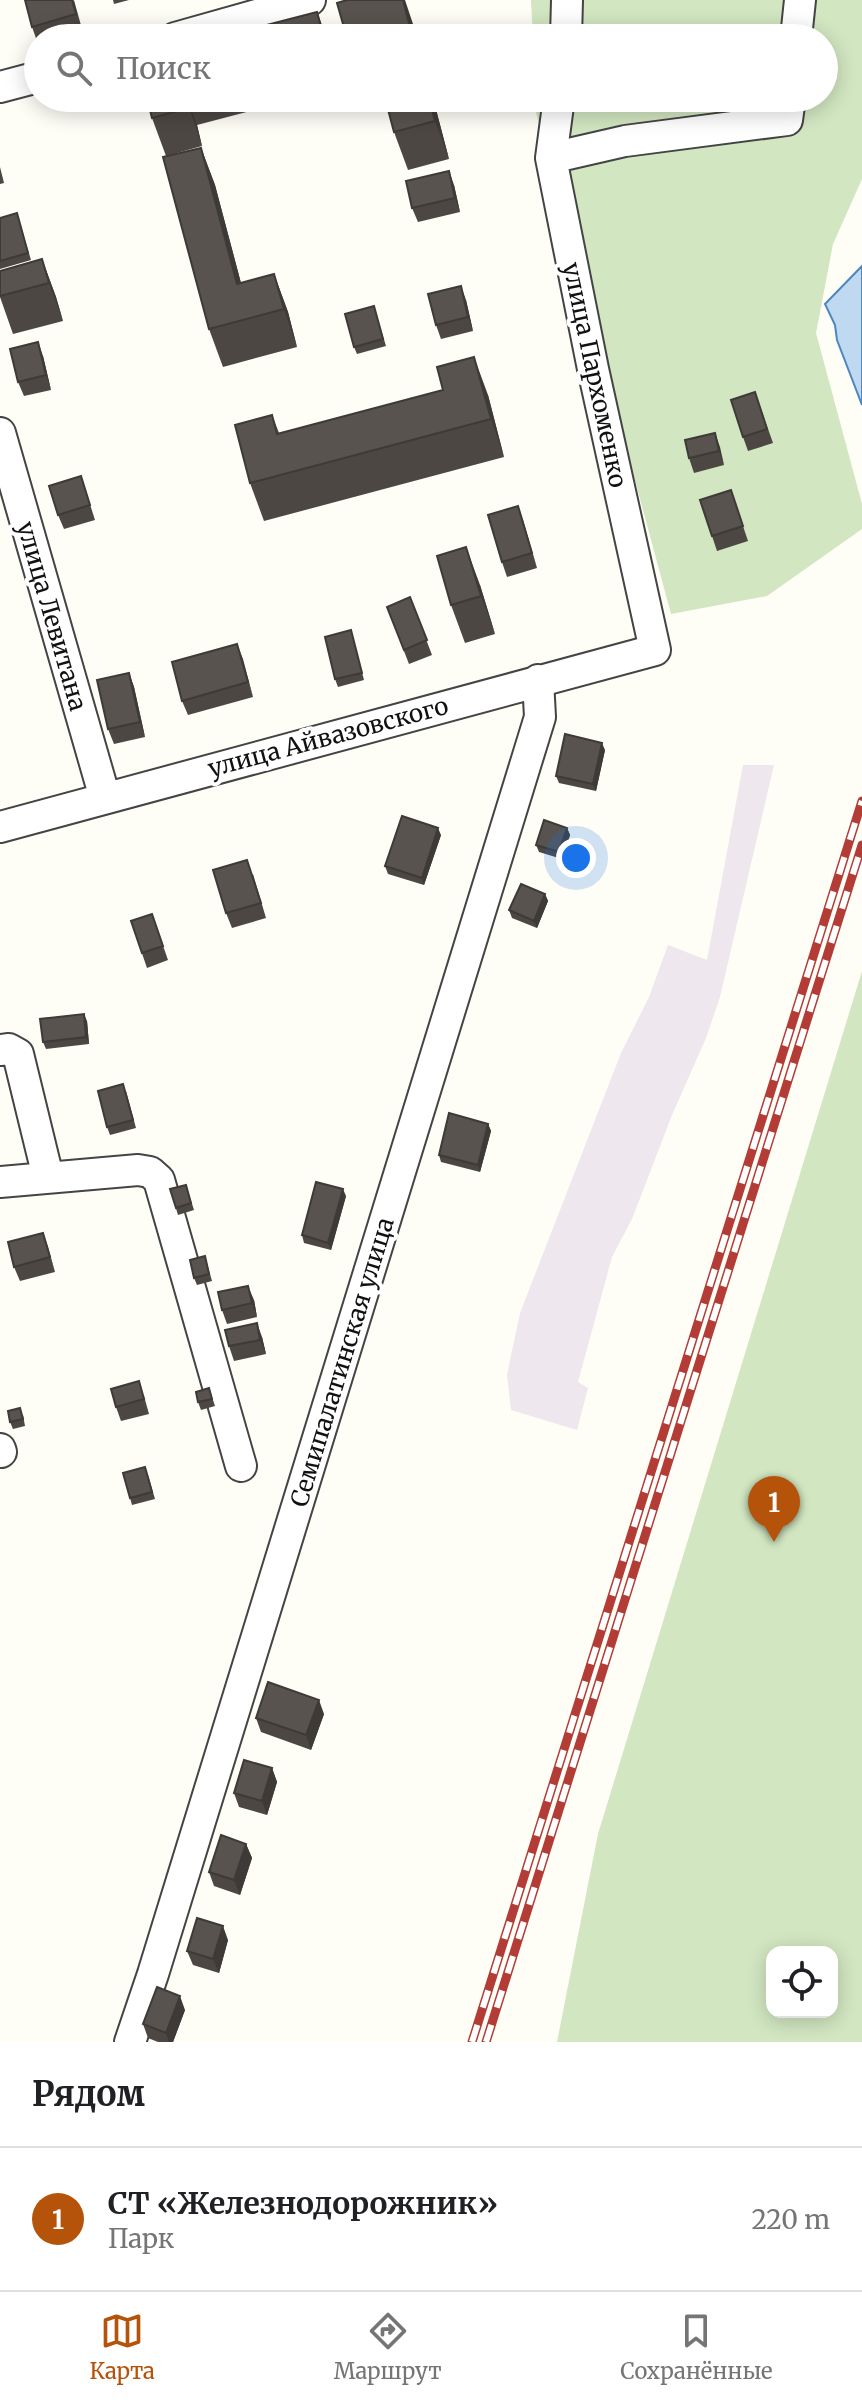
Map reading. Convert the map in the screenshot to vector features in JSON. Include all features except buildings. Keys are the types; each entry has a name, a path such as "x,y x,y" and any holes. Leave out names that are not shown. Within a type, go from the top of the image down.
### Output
{"street":[{"path":"225,24 310,0"},
{"path":"566,24 567,0"},
{"path":"797,24 800,0"},
{"path":"0,87 24,81"},
{"name":"улица Пархоменко","path":"557,112 551,158 593,369 655,650"},
{"path":"551,158 625,141 787,120 788,112"},
{"name":"улица Левитана","path":"0,433 105,798"},
{"name":"улица Айвазовского","path":"0,827 655,650"},
{"name":"Семипалатинская улица","path":"130,2042 540,717 538,680"},
{"path":"0,1050 9,1049 18,1054 48,1177"},
{"path":"0,1182 138,1170 150,1172 159,1180 241,1466"}],"shaded area":[{"path":"743,765 774,765 720,997 632,1219 612,1257 578,1382 588,1388 577,1430 511,1410 507,1375 520,1313 621,1053 649,997 668,945 707,960"}],"green space":[{"path":"531,0 862,0 862,179 833,244 816,333 862,504 862,529 767,596 671,614 536,112 838,112 838,24 532,24"},
{"path":"862,971 862,2042 557,2042 598,1834"}],"water":[{"path":"862,266 862,405 825,304"}],"railway":[{"path":"472,2042 862,801"},
{"path":"486,2042 862,845"}],"place":[{"name":"СТ «Железнодорожник»","path":"774,1542"}]}
